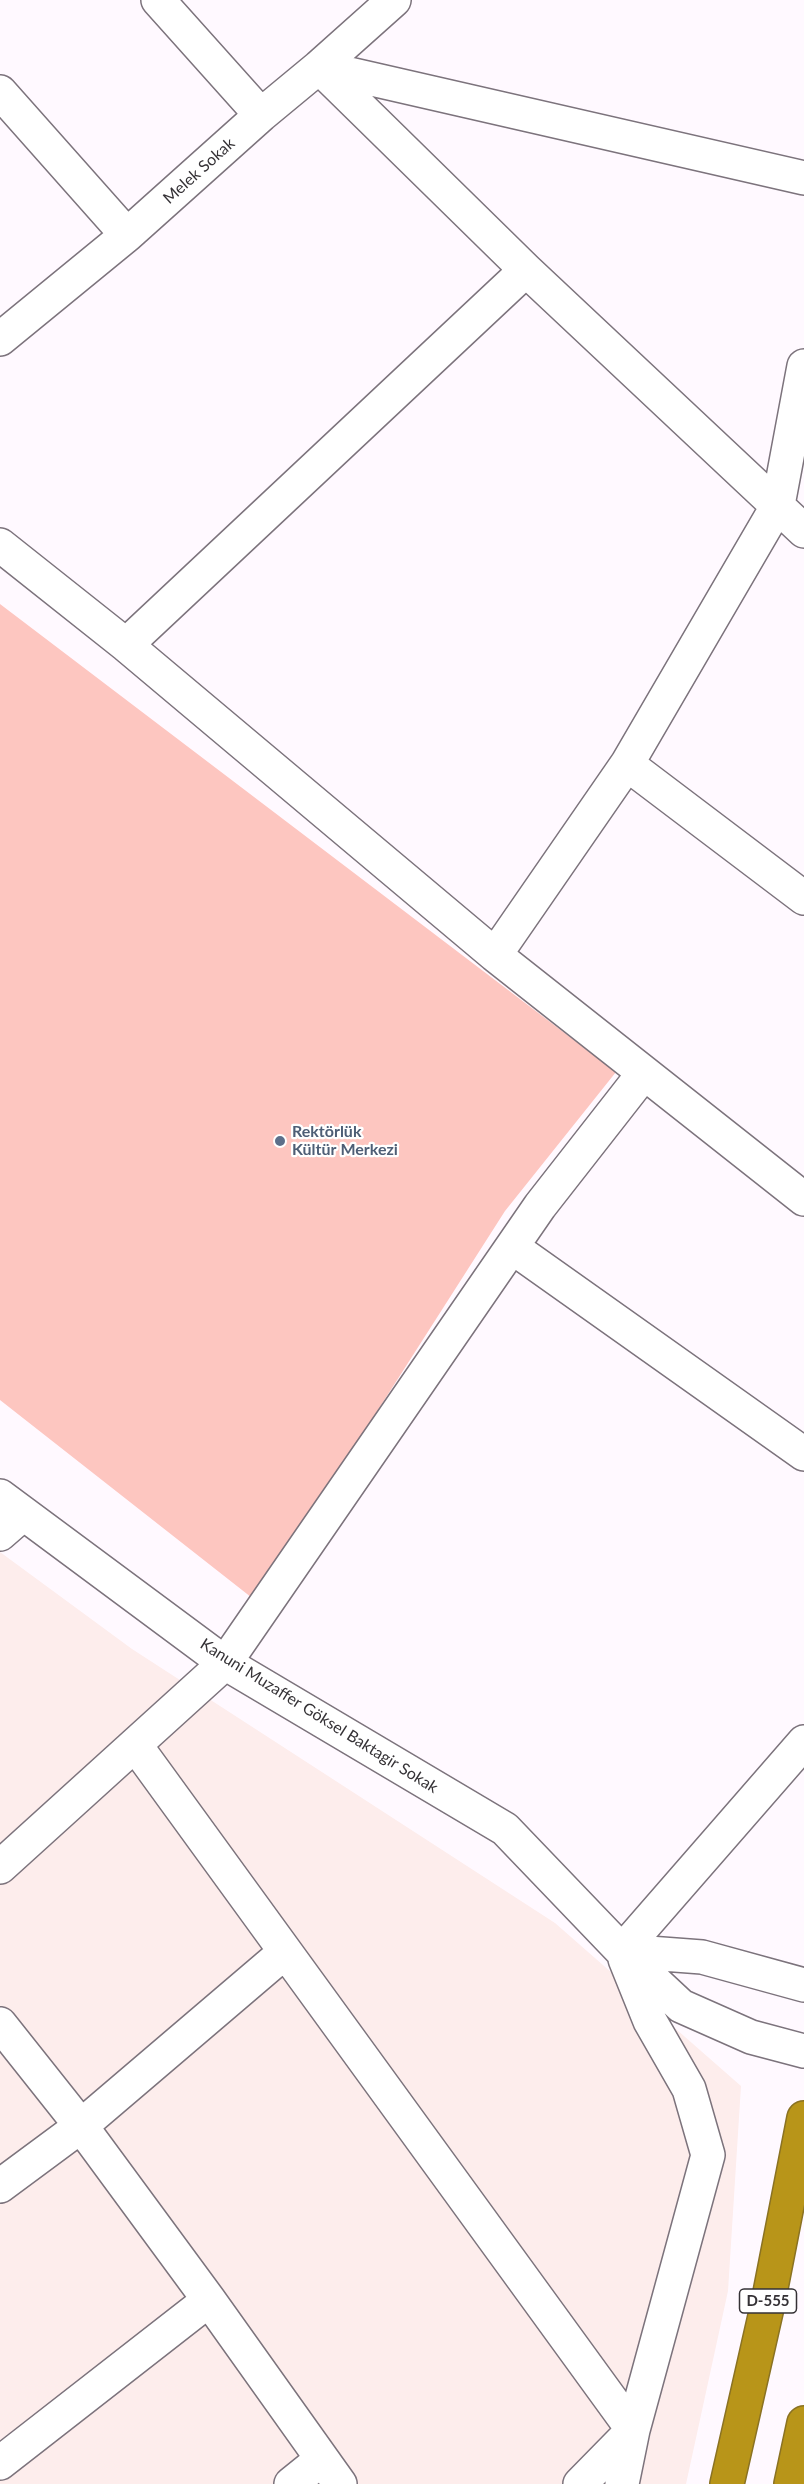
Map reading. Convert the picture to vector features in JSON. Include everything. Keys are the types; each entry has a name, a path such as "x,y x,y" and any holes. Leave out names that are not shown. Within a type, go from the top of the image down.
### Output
{"highway":[{"name":"D-555","path":"728,2484 768,2303 804,2118"},
{"path":"791,2484 804,2423"}],"street":[{"path":"158,0 261,115"},
{"name":"Melek Sokak","path":"0,339 127,235 394,0"},
{"path":"319,67 804,178"},
{"path":"319,67 526,270 804,531"},
{"path":"0,92 127,235"},
{"path":"126,645 526,270"},
{"path":"495,955 627,764 778,506 804,366"},
{"path":"0,545 126,645 495,955 804,1199"},
{"path":"627,764 804,898"},
{"path":"0,1868 225,1663 540,1206 644,1073"},
{"path":"512,1247 804,1454"},
{"name":"Kanuni Muzaffer Göksel Baktagir Sokak","path":"8,1514 225,1663 505,1829 622,1951 681,2006 752,2037 804,2051"},
{"path":"622,1951 804,1742"},
{"path":"135,1746 633,2430"},
{"path":"622,1951 702,1957 804,1985"},
{"path":"622,1951 650,2021 689,2089 708,2155 633,2430 622,2484"},
{"path":"0,2186 81,2126 285,1952"},
{"path":"0,2024 81,2126 210,2300 331,2471 291,2484"},
{"path":"0,2463 210,2300"},
{"path":"580,2484 633,2430"}],"shaded area":[{"path":"0,1552 132,1649 555,1923 741,2086 728,2291 686,2484 0,2484"}],"building":[{"name":"Rektörlük Kültür Merkezi","path":"0,604 616,1072 505,1211 256,1601 0,1400"}],"place":[{"name":"Rektörlük Kültür Merkezi","path":"280,1141"}]}
